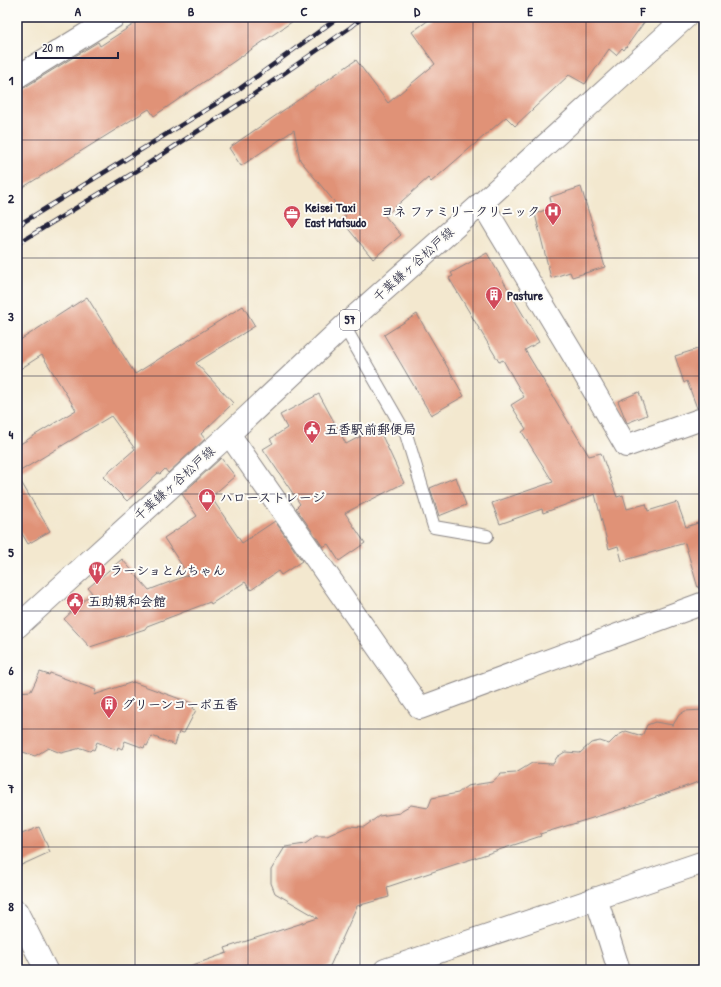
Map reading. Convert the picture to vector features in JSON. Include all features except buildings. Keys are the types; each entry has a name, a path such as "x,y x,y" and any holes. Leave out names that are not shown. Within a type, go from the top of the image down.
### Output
{"street":[{"path":"17,76 114,17"},
{"name":"千葉鎌ヶ谷松戸線","path":"17,627 229,434 344,326 482,203 686,17"},
{"path":"482,203 626,446 701,420"},
{"path":"229,434 420,708 704,603"},
{"path":"385,970 704,862"},
{"path":"596,898 619,970"},
{"path":"17,912 46,970"}],"lane":[{"path":"344,326 406,434 434,527 487,536"}],"railway":[{"path":"17,226 235,92 339,17"},
{"path":"17,244 143,167 241,103 351,27 363,17"}],"place":[{"name":"ヨネ ファミリークリニック","path":"553,226"},
{"name":"Keisei Taxi East Matsudo","path":"292,229"},
{"name":"Pasture","path":"494,310"},
{"name":"五香駅前郵便局","path":"312,444"},
{"name":"ハローストレージ","path":"207,512"},
{"name":"ラーショとんちゃん","path":"97,585"},
{"name":"五助親和会館","path":"75,616"},
{"name":"グリーンコーポ五香","path":"109,719"}]}
